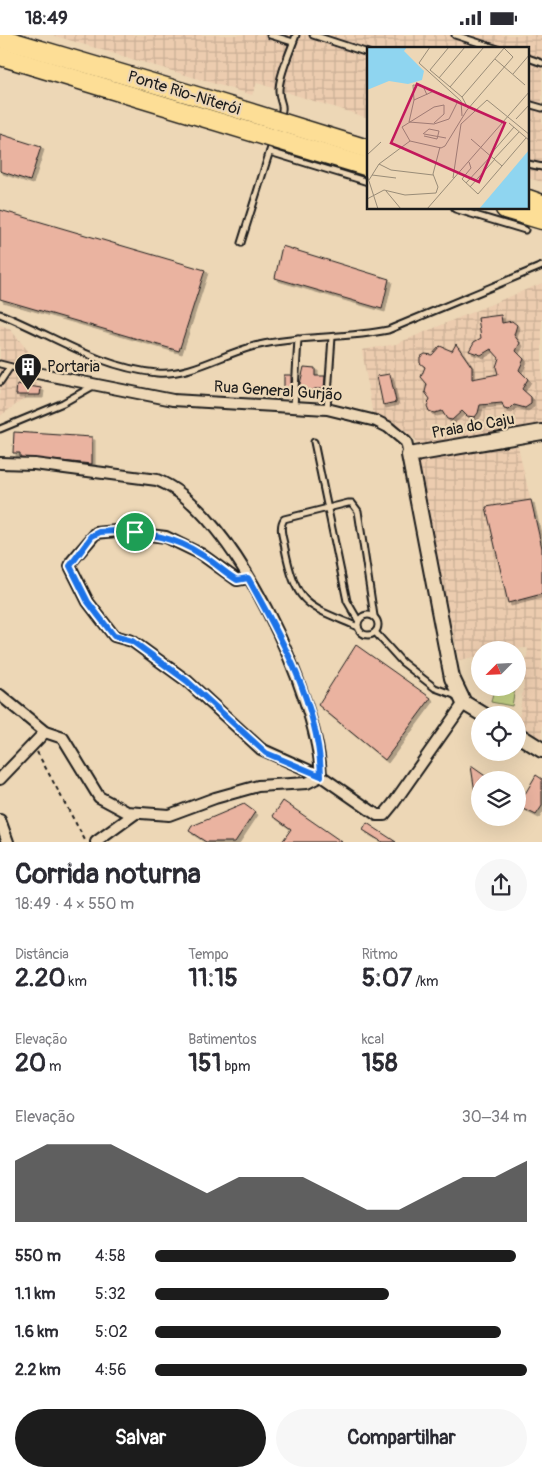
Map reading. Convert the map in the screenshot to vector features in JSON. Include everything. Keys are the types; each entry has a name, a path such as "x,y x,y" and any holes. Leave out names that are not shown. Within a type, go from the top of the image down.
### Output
{"highway":[{"name":"Ponte Rio-Niterói","path":"0,38 367,149"},
{"name":"Ponte Rio-Niterói","path":"0,56 367,167"},
{"path":"530,200 542,204"},
{"path":"508,210 542,220"}],"street":[{"name":"Rua General Gurjão","path":"32,372 173,400 328,409 376,421 388,427 406,442 452,679 462,700"},
{"name":"Praia do Caju","path":"409,455 542,432"},
{"path":"0,463 80,469 163,482 196,508 216,530 248,578 295,670 315,736 321,776"},
{"path":"248,578 237,580 200,554 177,541 154,534 116,531 100,532 92,536 70,563 72,572 88,602 114,636 132,641 187,681 266,753 321,776 370,812 377,815 386,812 462,700 471,706"},
{"path":"0,695 45,732 63,738 99,797 108,803 136,813 168,815 250,788 276,784 307,783 321,776"},
{"path":"0,779 45,732"},
{"path":"526,740 542,750"},
{"path":"96,842 136,813"},
{"path":"0,820 8,842"}],"lane":[{"path":"270,35 294,42"},
{"path":"278,125 284,107 279,93 280,82 296,35"},
{"path":"313,35 367,53"},
{"path":"455,35 492,47"},
{"path":"530,59 542,63"},
{"path":"530,105 542,109"},
{"path":"241,243 276,134"},
{"path":"270,152 367,182"},
{"path":"458,210 526,230"},
{"path":"0,315 88,356 157,373 178,372 258,345 298,339 362,335 388,330 542,266"},
{"path":"328,409 332,337"},
{"path":"294,408 298,339"},
{"path":"0,364 32,372"},
{"path":"0,382 10,367"},
{"path":"0,429 63,403 96,385"},
{"path":"314,442 346,601 358,620 358,627"},
{"path":"352,503 358,511 374,616 378,622 375,632 365,635 358,627 310,607 302,599 291,578 282,523 288,517 352,503"},
{"path":"358,620 364,615 374,616"},
{"path":"375,632 402,661 435,688 462,700"}],"path":[{"path":"34,744 86,842"}],"shaded area":[{"path":"52,35 542,35 542,182 530,179 530,47 367,47 367,118 257,83 252,95"},
{"path":"542,283 542,424 419,448 414,439 405,431 373,416 362,350 396,344"},
{"path":"0,325 9,328 35,359 30,381 43,386 41,398 27,397 0,416"},
{"path":"518,446 542,550 542,741 526,732 526,706 521,706 522,696 526,696 528,648 526,648 526,641 471,641 471,658 459,660 415,458"}],"green space":[{"path":"492,696 514,696 512,706 491,702"}],"building":[{"path":"0,134 41,147 30,181 0,171"},
{"path":"0,210 205,270 179,351 0,299"},
{"path":"282,246 389,279 382,309 275,278"},
{"path":"501,315 502,323 512,321 517,325 514,335 520,343 516,351 524,359 519,370 528,379 522,389 531,397 531,404 525,408 514,405 509,410 504,409 502,403 480,405 475,417 467,416 462,411 452,420 447,419 442,411 434,413 429,411 427,406 430,399 425,392 427,384 421,377 425,367 420,363 420,357 425,354 432,355 440,346 452,351 456,344 472,367 472,379 498,374 496,367 499,358 491,349 481,355 469,351 474,342 481,338 478,318"},
{"path":"304,367 315,368 315,376 325,376 324,389 314,389 314,391 299,388"},
{"path":"390,374 396,402 383,405 377,376"},
{"path":"284,375 291,375 291,388 284,388"},
{"name":"Portaria","path":"17,384 41,388 40,395 16,395"},
{"path":"14,432 92,437 92,464 20,457 20,453 13,453"},
{"path":"531,500 542,548 542,594 508,603 486,507"},
{"path":"356,645 431,698 385,760 318,705"},
{"path":"471,766 478,771 472,771"},
{"path":"536,775 542,779 542,806 536,815 526,810 526,792"},
{"path":"283,801 342,842 282,842 291,829 273,816"},
{"path":"244,804 255,812 235,842 206,842 189,831 192,826"},
{"path":"367,823 396,842 382,842 363,830"}],"place":[{"name":"Portaria","path":"28,391"}],"route":[{"path":"135,532 154,534 177,541 200,554 237,580 248,578 274,625 295,670 315,736 321,776 266,753 222,715 187,681 132,641 118,638 111,634 88,602 82,587 71,569 70,563 96,533 135,532"}]}
